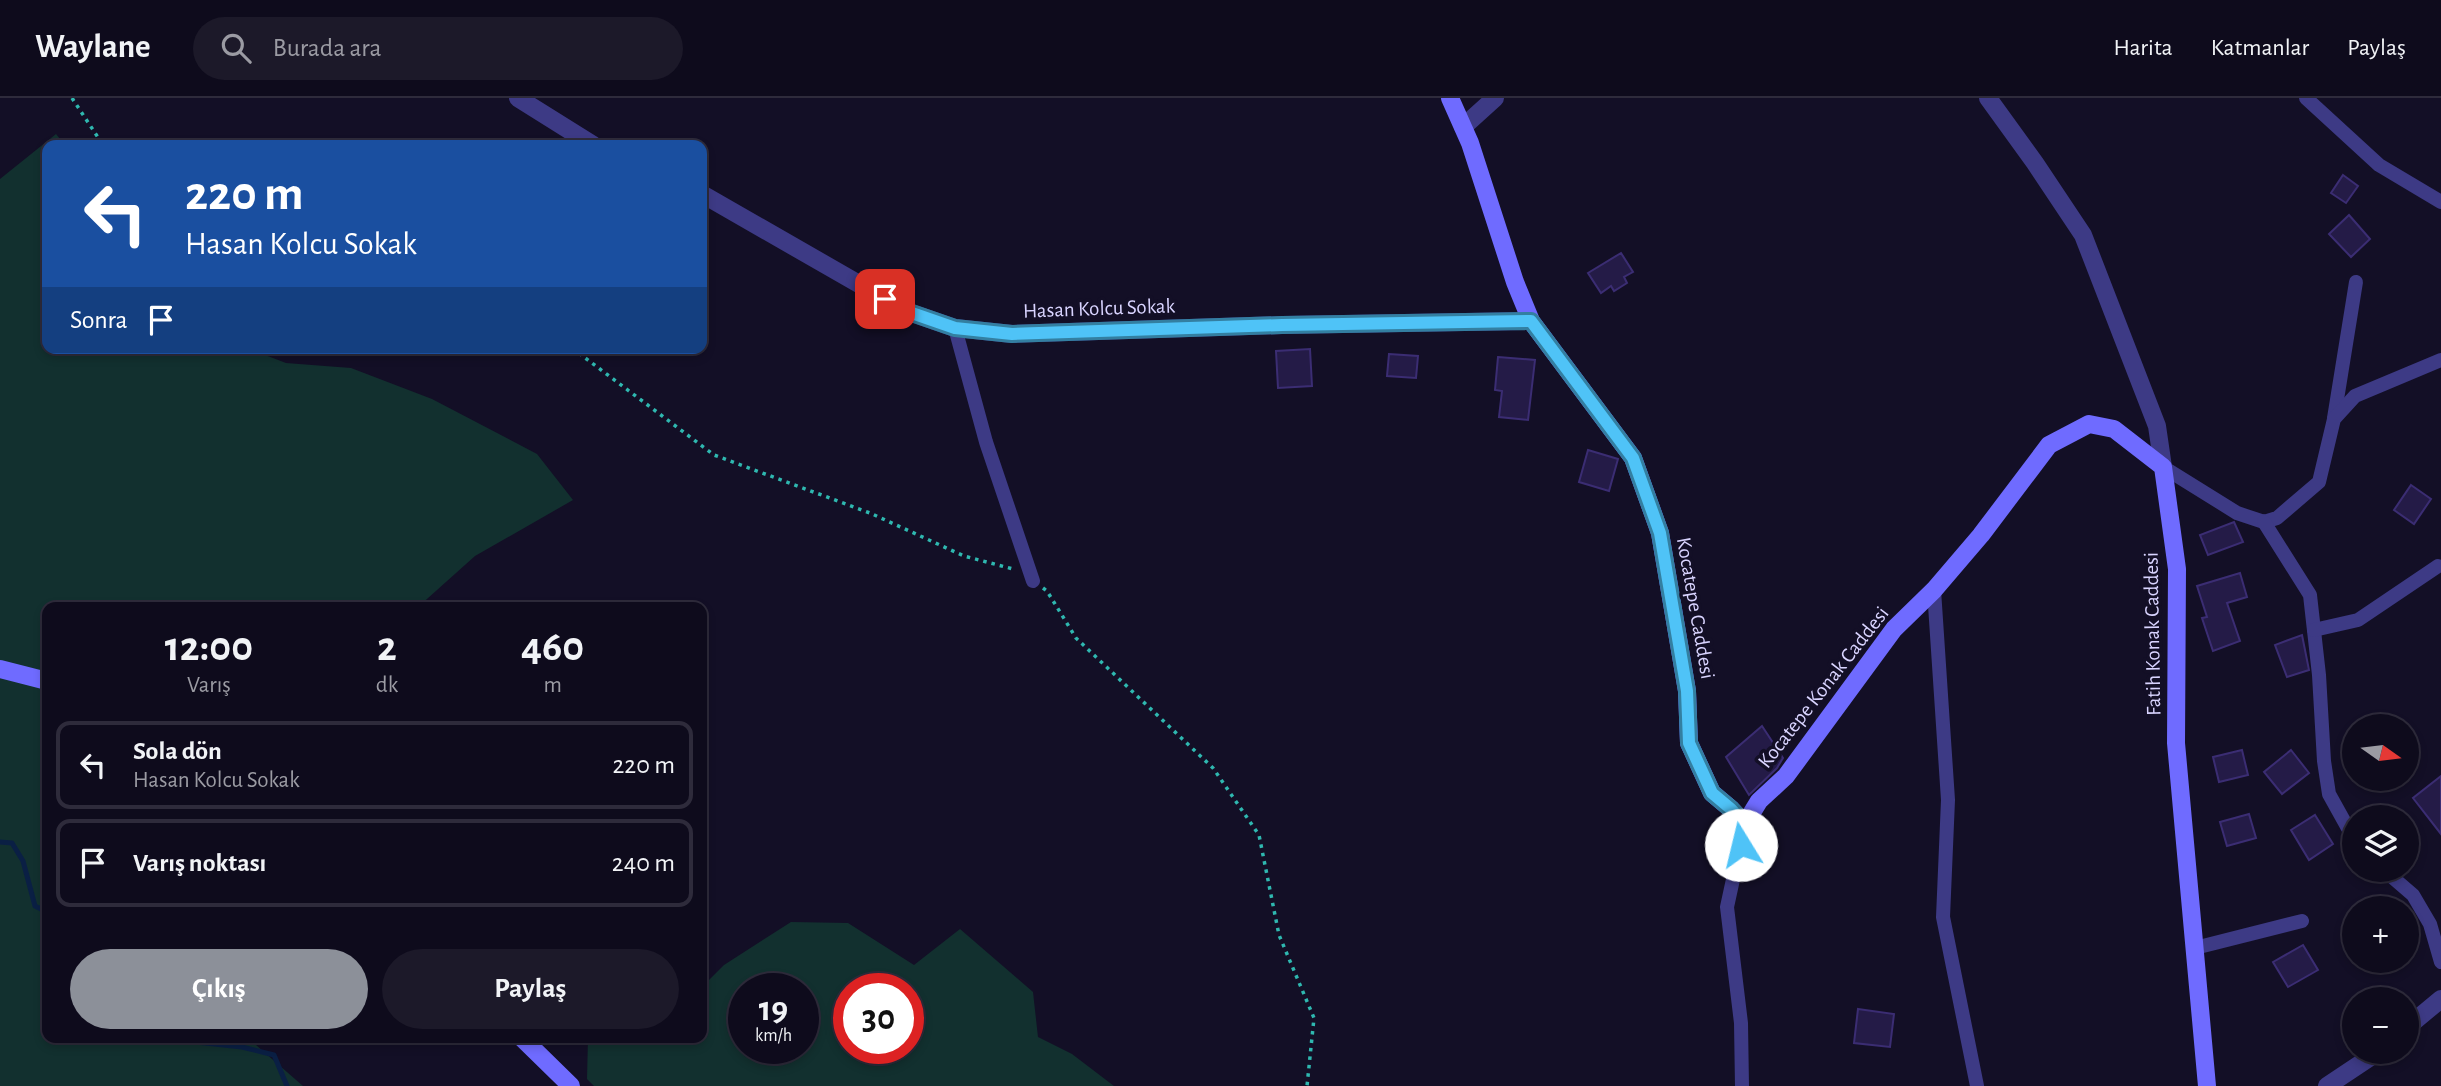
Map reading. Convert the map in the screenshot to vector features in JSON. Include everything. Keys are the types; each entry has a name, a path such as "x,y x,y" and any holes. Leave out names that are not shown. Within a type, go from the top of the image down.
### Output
{"main road":[{"name":"Kocatepe Caddesi","path":"1450,98 1463,127 1515,282 1531,321 1633,458 1660,533 1687,691 1689,743 1712,793 1745,824"},
{"name":"Kocatepe Konak Caddesi","path":"1745,824 1759,801 1786,776 1894,629 1934,590 1981,535 2049,446 2089,424 2114,429 2163,467"},
{"name":"Fatih Konak Caddesi","path":"2163,467 2177,569 2176,743 2207,1086"},
{"path":"0,669 42,680"},
{"path":"527,1043 571,1086"}],"street":[{"path":"519,98 585,140"},
{"path":"1463,127 1495,98"},
{"name":"Fatih Konak Caddesi","path":"1987,98 2083,235 2157,426 2163,467"},
{"path":"2305,98 2379,165 2441,202"},
{"name":"Hasan Kolcu Sokak","path":"707,197 906,311 955,328 1012,334 1282,325 1531,321"},
{"path":"2163,467 2237,513 2264,522 2277,518 2319,482 2334,419 2356,282"},
{"path":"955,328 986,442 1033,581"},
{"path":"2334,419 2355,396 2441,360"},
{"path":"2264,522 2310,595 2319,675 2323,761 2329,794 2342,817"},
{"path":"2314,630 2358,620 2438,566"},
{"path":"1934,590 1948,800 1943,917 1977,1086"},
{"name":"Kocatepe Konak Caddesi","path":"1742,1086 1741,1023 1727,908 1745,824"},
{"path":"2398,882 2413,895 2430,924 2441,962"},
{"path":"2194,948 2302,921"},
{"path":"2419,1017 2441,999"},
{"path":"2327,1086 2360,1064"}],"path":[{"path":"72,98 100,140"},
{"path":"580,354 714,455 870,513 964,556 1012,568 1047,591 1076,638 1213,768 1259,835 1279,934 1314,1018 1307,1086"}],"green space":[{"path":"56,134 61,140 49,140"},
{"path":"42,145 42,354 263,354 286,363 351,368 432,399 537,454 573,500 475,556 424,602 42,602 42,1043 254,1043 303,1086 0,1086 0,179"},
{"path":"791,922 848,923 914,965 960,929 1033,992 1038,1037 1072,1054 1114,1086 594,1086 587,1079 588,1043 707,1043 707,982 724,965"}],"building":[{"path":"2343,175 2358,186 2346,203 2331,193"},
{"path":"2349,215 2370,239 2351,257 2329,234"},
{"path":"1621,253 1633,272 1624,277 1627,283 1614,291 1611,286 1601,293 1588,273"},
{"path":"1310,349 1312,386 1278,388 1276,351"},
{"path":"1389,354 1418,356 1416,378 1387,376"},
{"path":"1498,357 1535,360 1528,420 1499,417 1502,391 1495,390"},
{"path":"1588,450 1618,459 1609,491 1579,482"},
{"path":"2411,485 2431,499 2414,524 2394,510"},
{"path":"2234,522 2243,542 2208,555 2200,535"},
{"path":"2240,573 2247,597 2227,603 2240,641 2213,651 2202,618 2207,617 2197,586"},
{"path":"2302,635 2309,670 2287,677 2275,645"},
{"path":"1762,726 1783,758 1777,768 1749,795 1726,757"},
{"path":"2242,750 2248,775 2219,782 2213,757"},
{"path":"2291,750 2309,773 2282,794 2264,772"},
{"path":"2441,776 2441,834 2419,805 2413,798"},
{"path":"2249,814 2256,838 2227,846 2220,822"},
{"path":"2315,815 2333,844 2309,860 2291,830"},
{"path":"2303,945 2318,970 2288,987 2273,962"},
{"path":"1858,1009 1894,1014 1890,1047 1854,1043"}],"waterway":[{"path":"0,842 12,843 23,861 35,906 42,910"},
{"path":"205,1043 242,1047 274,1055 287,1086"}],"route":[{"path":"885,299 906,311 955,328 1012,334 1282,325 1531,321 1633,458 1660,533 1687,691 1689,743 1712,793 1745,824 1741,845"}]}
